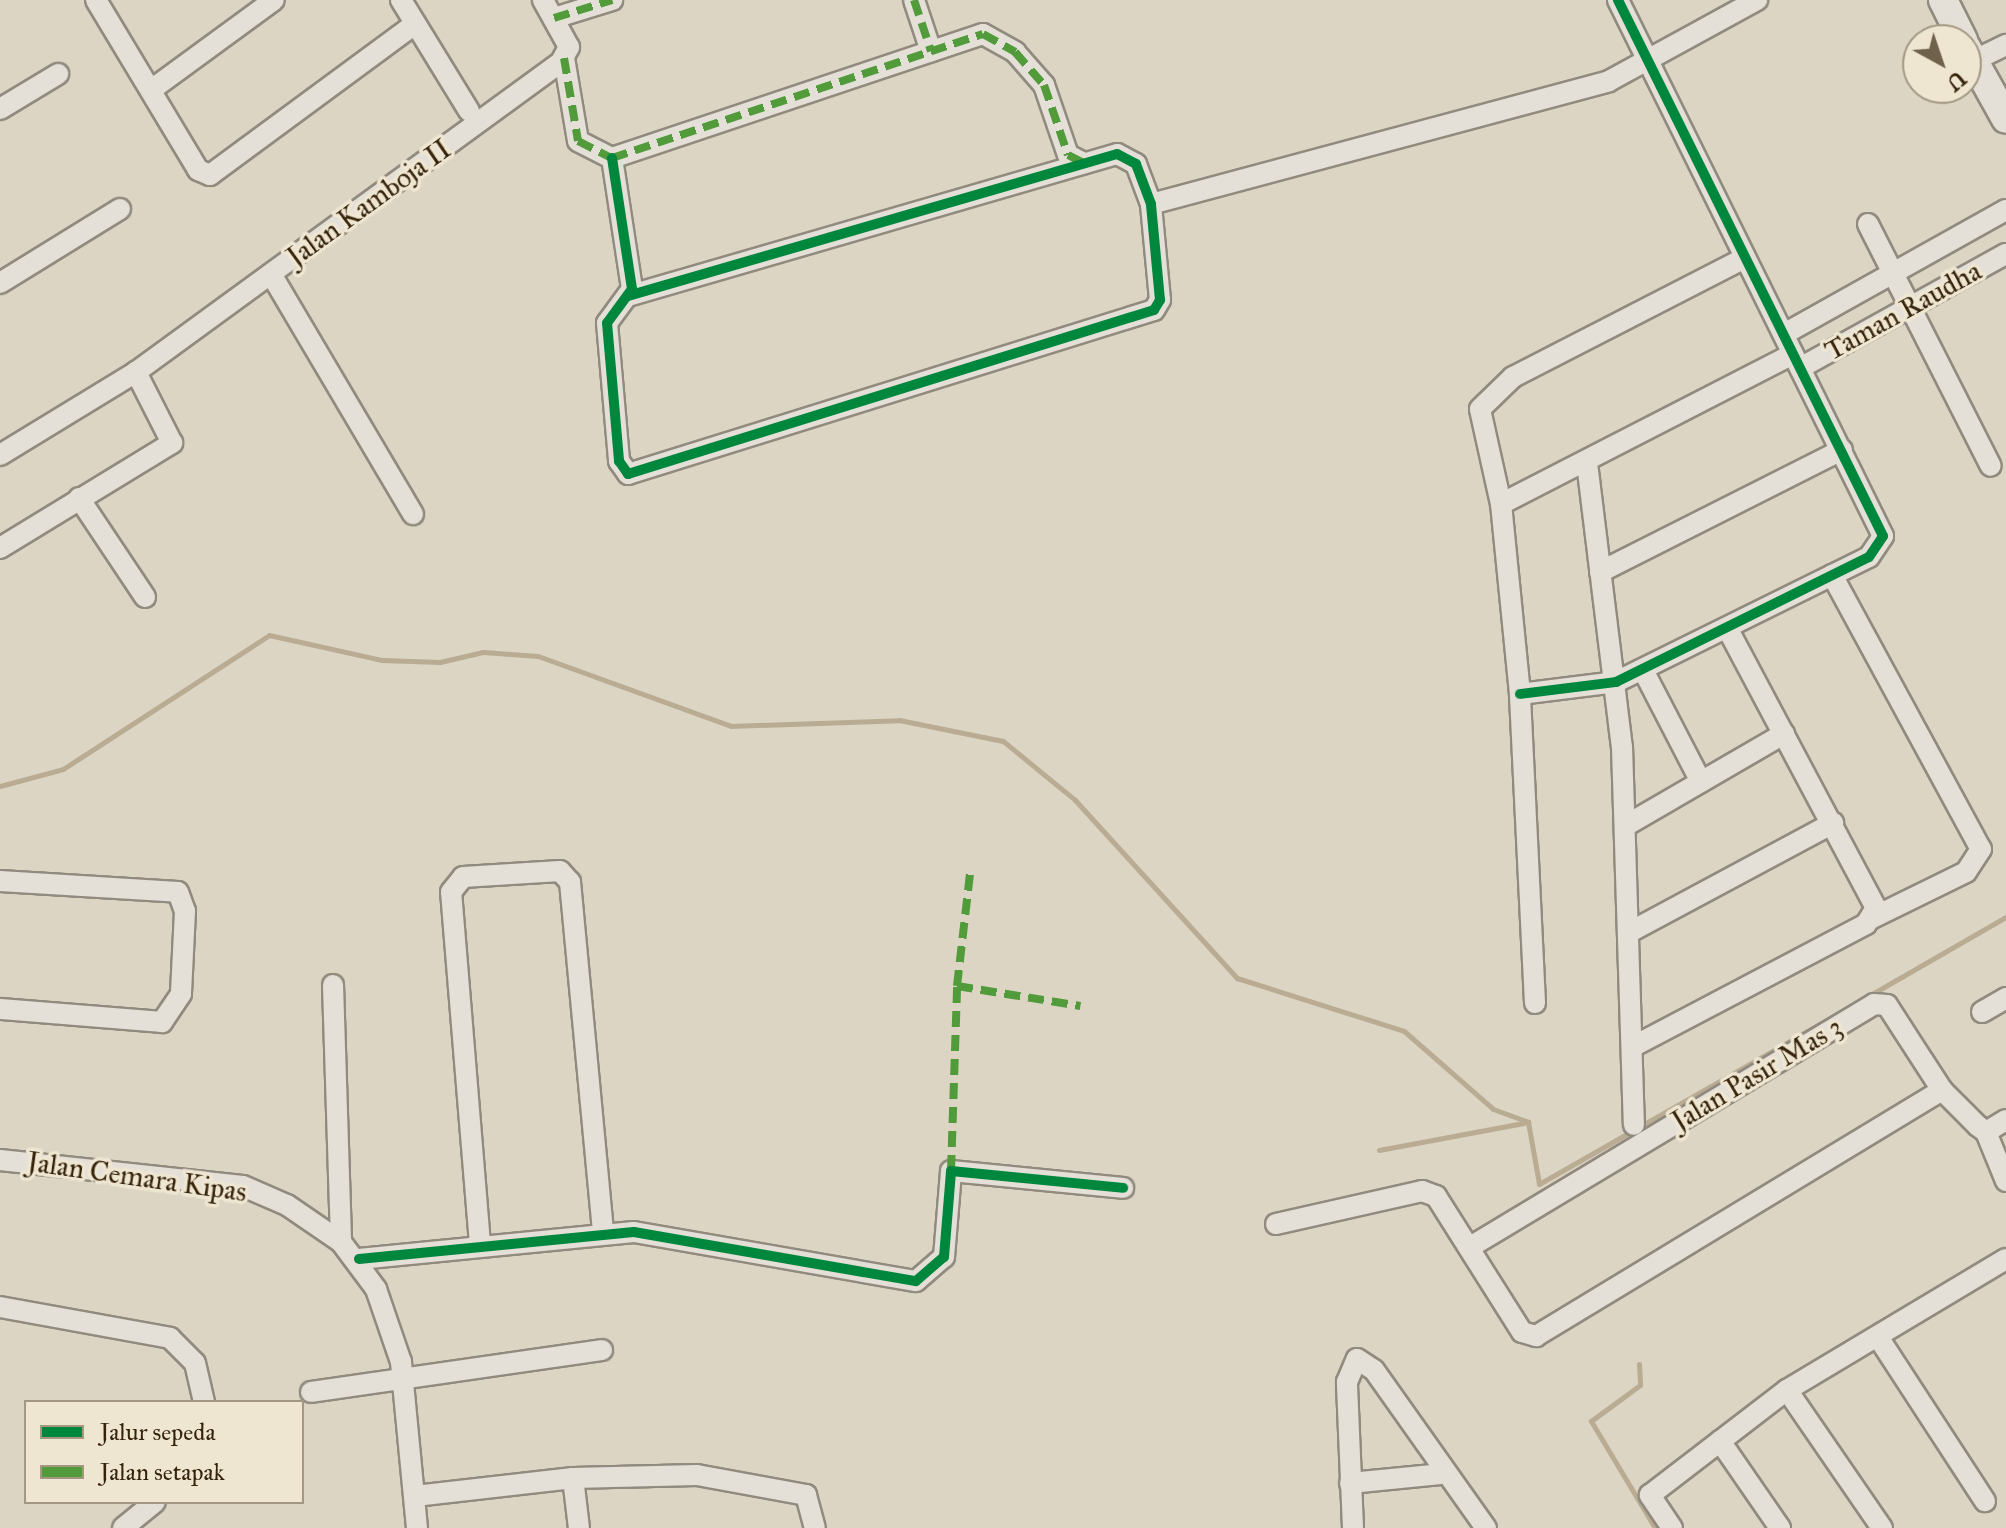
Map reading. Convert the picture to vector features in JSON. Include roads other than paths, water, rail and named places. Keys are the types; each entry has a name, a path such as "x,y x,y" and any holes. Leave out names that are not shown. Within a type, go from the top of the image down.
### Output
{"main road":[{"path":"1943,0 1955,24"},
{"path":"1982,76 2006,119"}],"street":[{"path":"97,0 198,170 210,175 415,24"},
{"path":"151,90 274,0"},
{"path":"401,0 469,111"},
{"path":"612,0 549,9 569,47 564,58 578,141 612,158 983,34 1015,52 1044,85 1068,155 1084,163"},
{"path":"914,0 931,51"},
{"path":"1520,694 1616,682 1878,550 1883,536 1784,334 1743,259 1651,58 1618,0"},
{"path":"1151,204 1609,81 1757,0"},
{"path":"1982,47 2006,45"},
{"name":"Jalan Kamboja II","path":"0,455 136,372 564,58"},
{"path":"0,109 58,74"},
{"path":"1131,157 1151,204 1160,300 1154,310 628,474 619,461 607,323 628,296 1084,163 1131,157"},
{"path":"612,158 628,296"},
{"path":"0,283 120,209"},
{"path":"1784,334 1895,269 2006,210"},
{"path":"1868,224 1895,269 1991,466"},
{"name":"Taman Raudha","path":"1501,504 1912,305 2006,254"},
{"path":"1535,1003 1520,694 1501,504 1481,418 1490,392 1743,259"},
{"path":"271,274 413,514"},
{"path":"0,548 172,443 136,372"},
{"path":"1600,572 1842,450"},
{"path":"1587,463 1616,682 1634,1046 1634,1125"},
{"path":"79,498 145,597"},
{"path":"1634,1046 1872,918 1966,872 1981,849 1832,575"},
{"path":"1727,628 1876,900 1872,918"},
{"path":"1643,670 1701,782"},
{"path":"1625,826 1784,734"},
{"path":"1628,933 1833,823"},
{"path":"480,1244 451,892 463,877 560,871 570,882 603,1233"},
{"path":"0,881 178,892 185,911 181,994 172,1015 162,1022 0,1009"},
{"path":"333,985 341,1242"},
{"path":"1982,1012 2006,998"},
{"name":"Jalan Pasir Mas 3","path":"1470,1247 1874,1004 1887,1005 1942,1090 1986,1132"},
{"path":"1276,1224 1422,1191 1444,1202 1522,1332 1540,1335 1942,1090"},
{"path":"2006,1120 1986,1132 2006,1181"},
{"name":"Jalan Cemara Kipas","path":"0,1160 243,1186 287,1205 341,1242 359,1259 402,1374 417,1528"},
{"path":"359,1259 603,1233 669,1234 916,1281 944,1257 951,1171 1123,1188"},
{"path":"1672,1528 1650,1495 1787,1390 2006,1259"},
{"path":"0,1307 170,1338 195,1363 204,1400"},
{"path":"1878,1337 1985,1501"},
{"path":"311,1392 402,1374 602,1350"},
{"path":"1353,1528 1350,1483 1352,1363 1369,1364 1441,1474 1486,1528"},
{"path":"1787,1390 1882,1528"},
{"path":"1720,1441 1780,1528"},
{"path":"415,1496 573,1478 674,1473 797,1491 811,1501 815,1528"},
{"path":"1350,1483 1441,1474"},
{"path":"573,1478 579,1528"},
{"path":"123,1528 153,1504"}],"waterway":[{"path":"0,786 63,769 269,635 382,660 440,662 483,652 538,656 731,726 899,720 1003,741 1075,800 1237,978 1404,1031 1493,1109 1528,1122 1539,1184 1856,1003"},
{"path":"1865,998 2006,917"},
{"path":"1379,1150 1528,1122"},
{"path":"1639,1364 1640,1385 1591,1421 1655,1528"}]}
